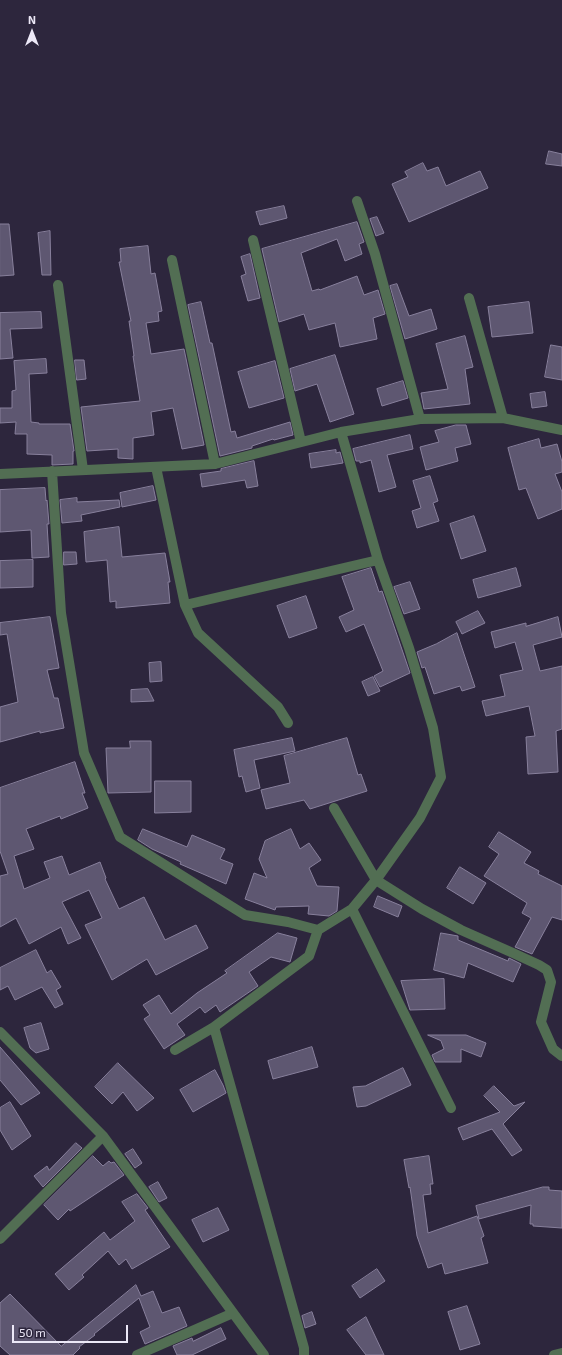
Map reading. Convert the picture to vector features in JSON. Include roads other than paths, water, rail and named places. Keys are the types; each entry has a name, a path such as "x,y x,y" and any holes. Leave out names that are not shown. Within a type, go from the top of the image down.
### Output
{"street":[{"path":"357,201 375,254 420,420"},
{"path":"252,240 301,442"},
{"path":"172,260 215,464"},
{"path":"58,285 83,470"},
{"path":"469,298 503,418"},
{"path":"0,474 215,464 341,432 420,420 503,418 562,430"},
{"path":"175,1050 214,1026 309,956 318,930 352,909 376,880 420,818 441,777 431,720 409,648 378,560 341,432"},
{"path":"156,467 185,604 198,633 278,707 288,723"},
{"path":"52,471 61,613 84,753 120,837 245,915 288,922 318,930"},
{"path":"185,604 378,560"},
{"path":"334,808 376,880 422,909 462,930 547,970 551,982 541,1022 553,1049 562,1056"},
{"path":"352,909 451,1108"},
{"path":"214,1026 304,1348 304,1355"},
{"path":"0,1032 103,1136 264,1355"},
{"path":"0,1239 103,1136"},
{"path":"137,1355 233,1313"},
{"path":"554,1355 562,1353"}]}
